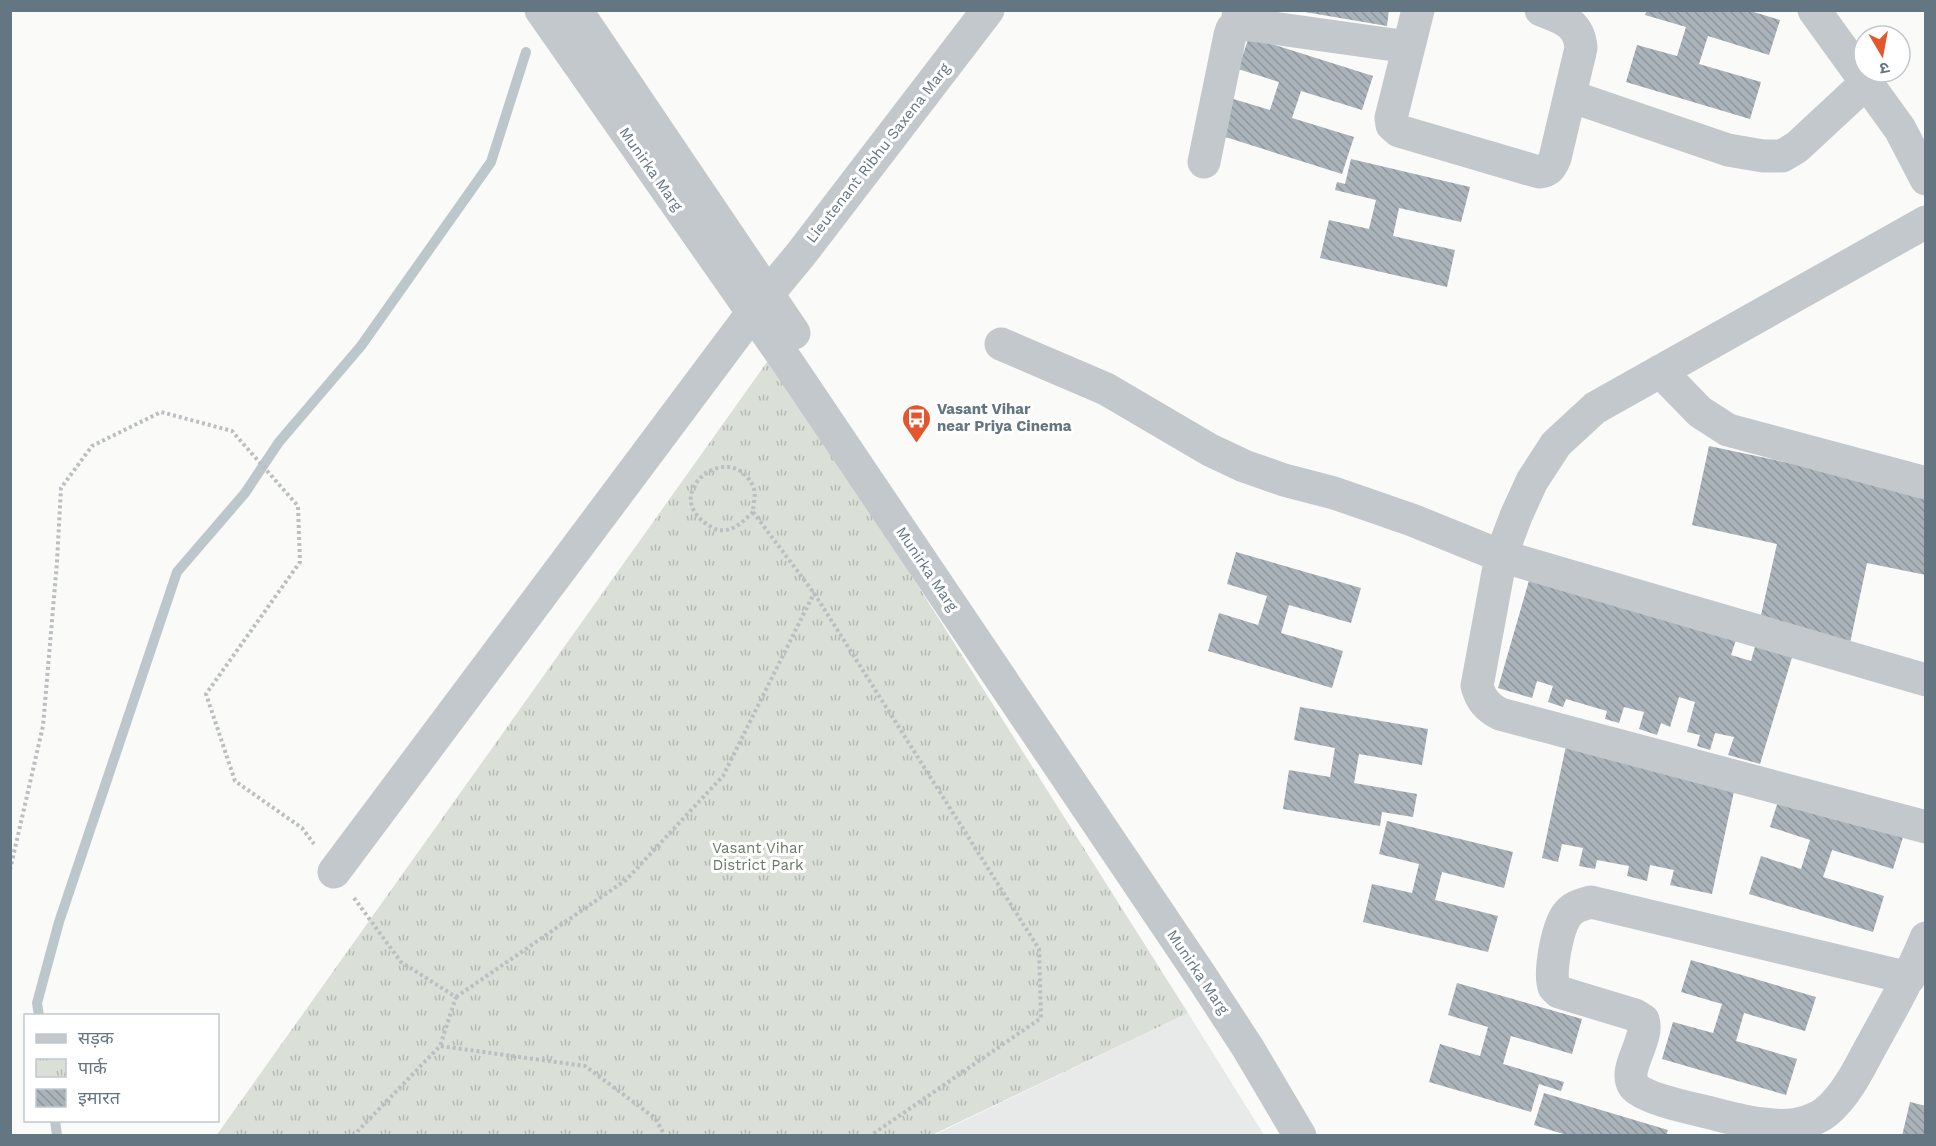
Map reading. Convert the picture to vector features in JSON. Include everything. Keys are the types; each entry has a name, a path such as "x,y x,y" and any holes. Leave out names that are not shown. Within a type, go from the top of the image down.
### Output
{"street":[{"name":"Munirka Marg","path":"541,10 760,303 1099,787 1324,1136"},
{"name":"Munirka Marg","path":"576,10 760,303 1248,1048 1290,1132"},
{"name":"Lieutenant Ribhu Saxena Marg","path":"334,872 760,303 988,10"},
{"path":"1418,10 1391,118 1392,125 1399,130 1469,153 1539,172 1551,167 1555,158 1581,48 1580,38 1574,27 1563,19 1541,10"},
{"path":"1814,10 1852,62"},
{"path":"1204,162 1230,35 1238,18 1251,25 1408,46"},
{"path":"1569,96 1728,150 1763,156 1782,156 1797,147 1865,84"},
{"path":"1868,84 1900,129 1926,179"},
{"path":"1926,222 1595,408 1556,444 1532,481 1501,556 1477,686 1480,698 1488,707 1500,714 1926,827"},
{"path":"1001,344 1106,389 1210,450 1244,466 1284,480 1334,493 1412,520 1501,556 1926,680"},
{"path":"1660,371 1700,412 1728,430 1926,483"},
{"path":"1909,978 1590,902 1577,906 1567,915 1562,924 1552,971 1554,987 1559,992 1635,1015 1643,1020 1645,1029 1631,1075 1634,1085 1641,1091 1667,1102 1728,1117 1784,1126 1805,1122 1826,1112 1851,1083 1909,978 1926,938"}],"path":[{"path":"10,870 43,726 61,488 92,446 160,412 232,431 298,506 300,562 206,694 236,781 302,828 401,962 456,997"},
{"path":"753,512 737,527 717,530 700,520 691,504 695,483 706,471 727,466 743,473 755,490 753,512 814,593 1039,949 1041,1018 870,1136"},
{"path":"353,1136 440,1046 456,997 626,880 723,776 814,593"},
{"path":"440,1046 585,1066 655,1118 665,1136"}],"shaded area":[{"path":"1188,1013 1264,1135 932,1136"}],"green space":[{"name":"Vasant Vihar District Park","path":"772,355 1188,1013 932,1135 216,1136"}],"building":[{"path":"1293,10 1389,10 1387,26"},
{"path":"1647,10 1747,10 1780,20 1769,55 1708,36 1699,64 1761,82 1750,119 1626,82 1637,45 1677,56 1686,27 1645,15"},
{"path":"1249,37 1373,76 1362,110 1301,91 1292,118 1354,137 1342,174 1219,135 1230,98 1270,110 1279,82 1238,69"},
{"path":"1351,159 1470,187 1461,222 1399,208 1393,236 1455,250 1447,287 1320,258 1329,220 1369,229 1376,200 1335,190 1337,182 1345,184"},
{"path":"1709,446 1926,492 1926,575 1867,563 1850,643 1759,624 1777,544 1692,525"},
{"path":"1236,552 1361,588 1351,623 1289,605 1281,633 1343,651 1332,688 1208,651 1219,613 1258,625 1267,596 1227,584"},
{"path":"1530,577 1737,637 1731,655 1751,661 1756,643 1793,654 1760,764 1728,755 1734,737 1715,733 1710,750 1697,746 1700,735 1687,732 1695,702 1679,697 1670,727 1661,723 1657,735 1639,729 1644,712 1624,707 1619,723 1605,719 1607,711 1566,699 1563,707 1548,702 1553,686 1537,681 1532,698 1498,688"},
{"path":"1300,707 1428,729 1422,765 1359,754 1354,783 1417,794 1413,817 1382,812 1380,826 1283,809 1289,770 1330,777 1335,748 1294,740"},
{"path":"1566,746 1736,782 1712,894 1670,885 1674,870 1650,865 1647,881 1627,876 1629,866 1597,860 1595,869 1579,866 1583,848 1562,844 1558,862 1542,858"},
{"path":"1780,795 1904,834 1893,869 1832,850 1823,877 1884,896 1873,932 1749,894 1761,856 1801,869 1810,840 1770,827"},
{"path":"1387,821 1513,852 1504,888 1442,872 1435,900 1498,916 1488,952 1363,922 1372,884 1412,893 1419,864 1379,854"},
{"path":"1691,960 1816,997 1805,1031 1744,1013 1736,1041 1797,1059 1786,1095 1662,1059 1673,1022 1713,1033 1722,1004 1681,992"},
{"path":"1457,983 1582,1019 1572,1054 1511,1036 1503,1064 1564,1082 1561,1091 1539,1084 1531,1112 1429,1082 1440,1044 1480,1056 1488,1027 1448,1015"},
{"path":"1544,1093 1668,1130 1666,1136 1570,1136 1534,1125"},
{"path":"1910,1102 1926,1106 1926,1136 1902,1136"}],"waterway":[{"path":"39,1014 37,1003 59,922 177,572 245,493 279,442 361,346 491,162 526,52"},
{"path":"55,1122 57,1136"}],"place":[{"name":"Vasant Vihar near Priya Cinema","path":"916,444"}]}
